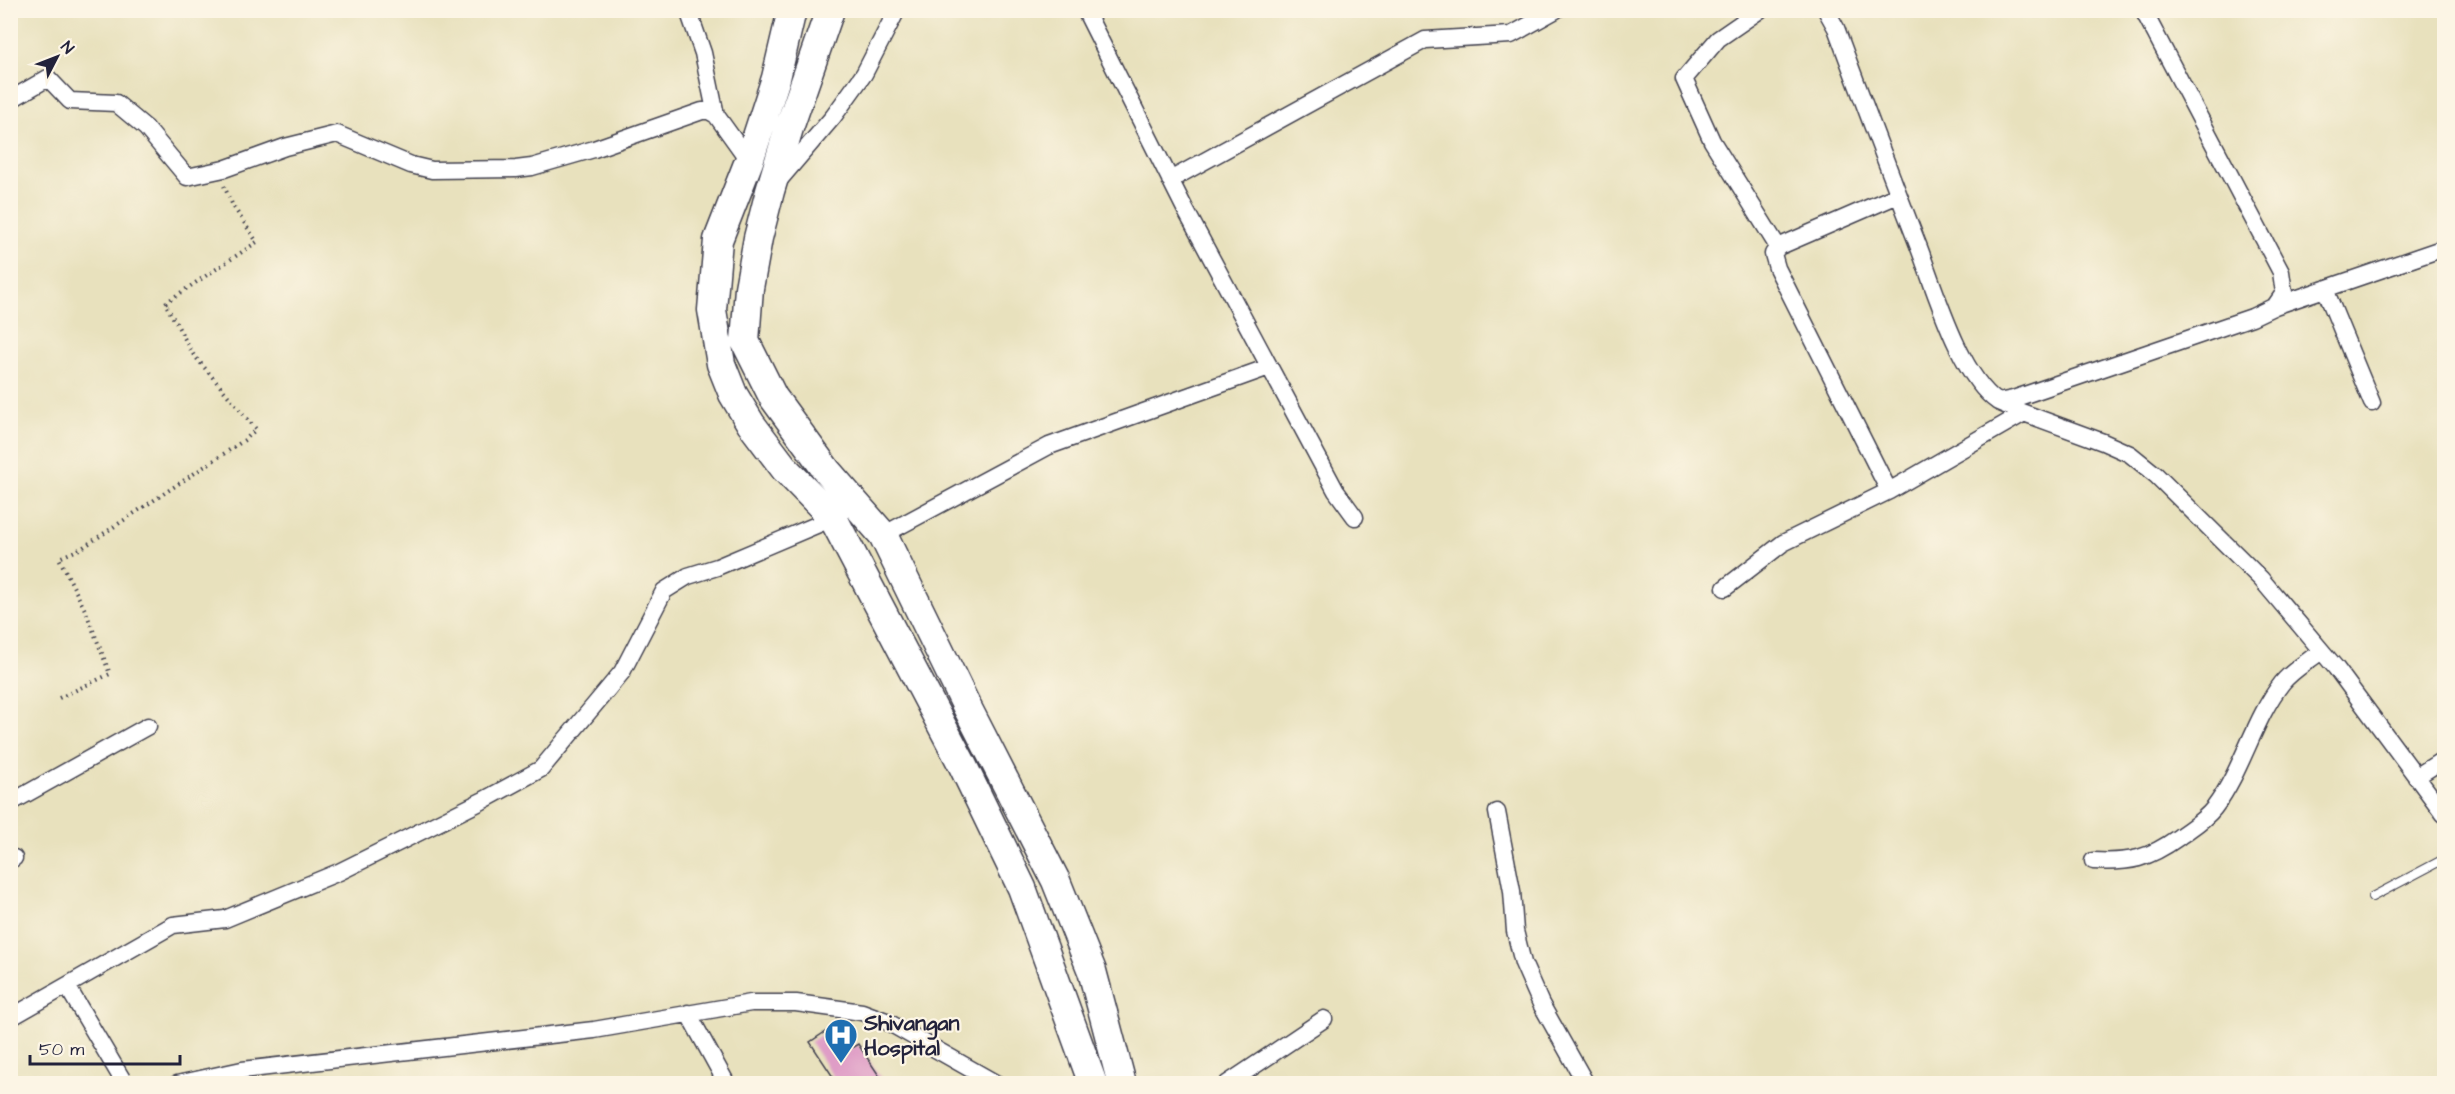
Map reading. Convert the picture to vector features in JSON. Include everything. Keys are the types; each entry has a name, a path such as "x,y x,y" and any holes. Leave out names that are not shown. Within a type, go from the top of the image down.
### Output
{"highway":[{"path":"792,10 776,78 749,161 718,240 712,310 721,364 733,394 751,424 785,469 833,518 962,764 1022,888 1093,1083"},
{"path":"830,10 770,190 749,288 745,341 773,397 827,471 883,535 1056,881 1092,971 1122,1083"}],"street":[{"path":"688,10 703,52 716,115"},
{"path":"770,190 832,117 864,74 897,10"},
{"path":"1085,10 1170,180 1269,367 1336,491 1355,517"},
{"path":"1170,180 1425,40 1510,35 1556,10"},
{"path":"1760,10 1718,39 1684,79 1712,141 1778,247"},
{"path":"1826,10 1836,28 1958,346 1982,388 1998,402 2024,414 2103,442 2144,464 2261,579 2321,651 2445,814"},
{"path":"2143,10 2281,273 2284,293 2275,306"},
{"path":"10,100 48,78 70,101 116,103 146,128 187,177 224,169 285,147 337,134 411,165 432,170 532,167 594,149 702,111 710,111 716,115 749,161"},
{"path":"1889,491 1777,268 1773,254 1778,247 1899,195"},
{"path":"1998,402 2013,399 2445,248"},
{"path":"2325,290 2372,403"},
{"path":"883,535 1049,446 1269,367"},
{"path":"1725,588 1783,543 1889,491 2024,414"},
{"path":"10,1018 173,925 225,919 328,876 482,801 541,769 622,672 663,591 688,576 717,567 833,518"},
{"path":"2093,861 2122,862 2145,858 2164,848 2200,822 2214,809 2265,711 2284,680 2321,651"},
{"path":"10,803 148,726"},
{"path":"2416,777 2445,759"},
{"path":"1497,812 1512,891 1515,931 1523,963 1541,1004 1586,1083"},
{"path":"67,987 125,1083"},
{"path":"177,1083 242,1070 594,1030 751,1003 796,1003 862,1012 886,1021 998,1083"},
{"path":"688,1013 727,1083"},
{"path":"1227,1083 1324,1019"}],"lane":[{"path":"2372,897 2445,859"}],"path":[{"path":"59,698 110,674 86,612 59,558 82,548 246,440 256,429 193,354 165,303 257,242 233,206 223,183"}],"building":[{"path":"828,1030 843,1053 858,1044 884,1083 837,1083 810,1042"}],"place":[{"name":"Shivangan Hospital","path":"841,1064"}]}
